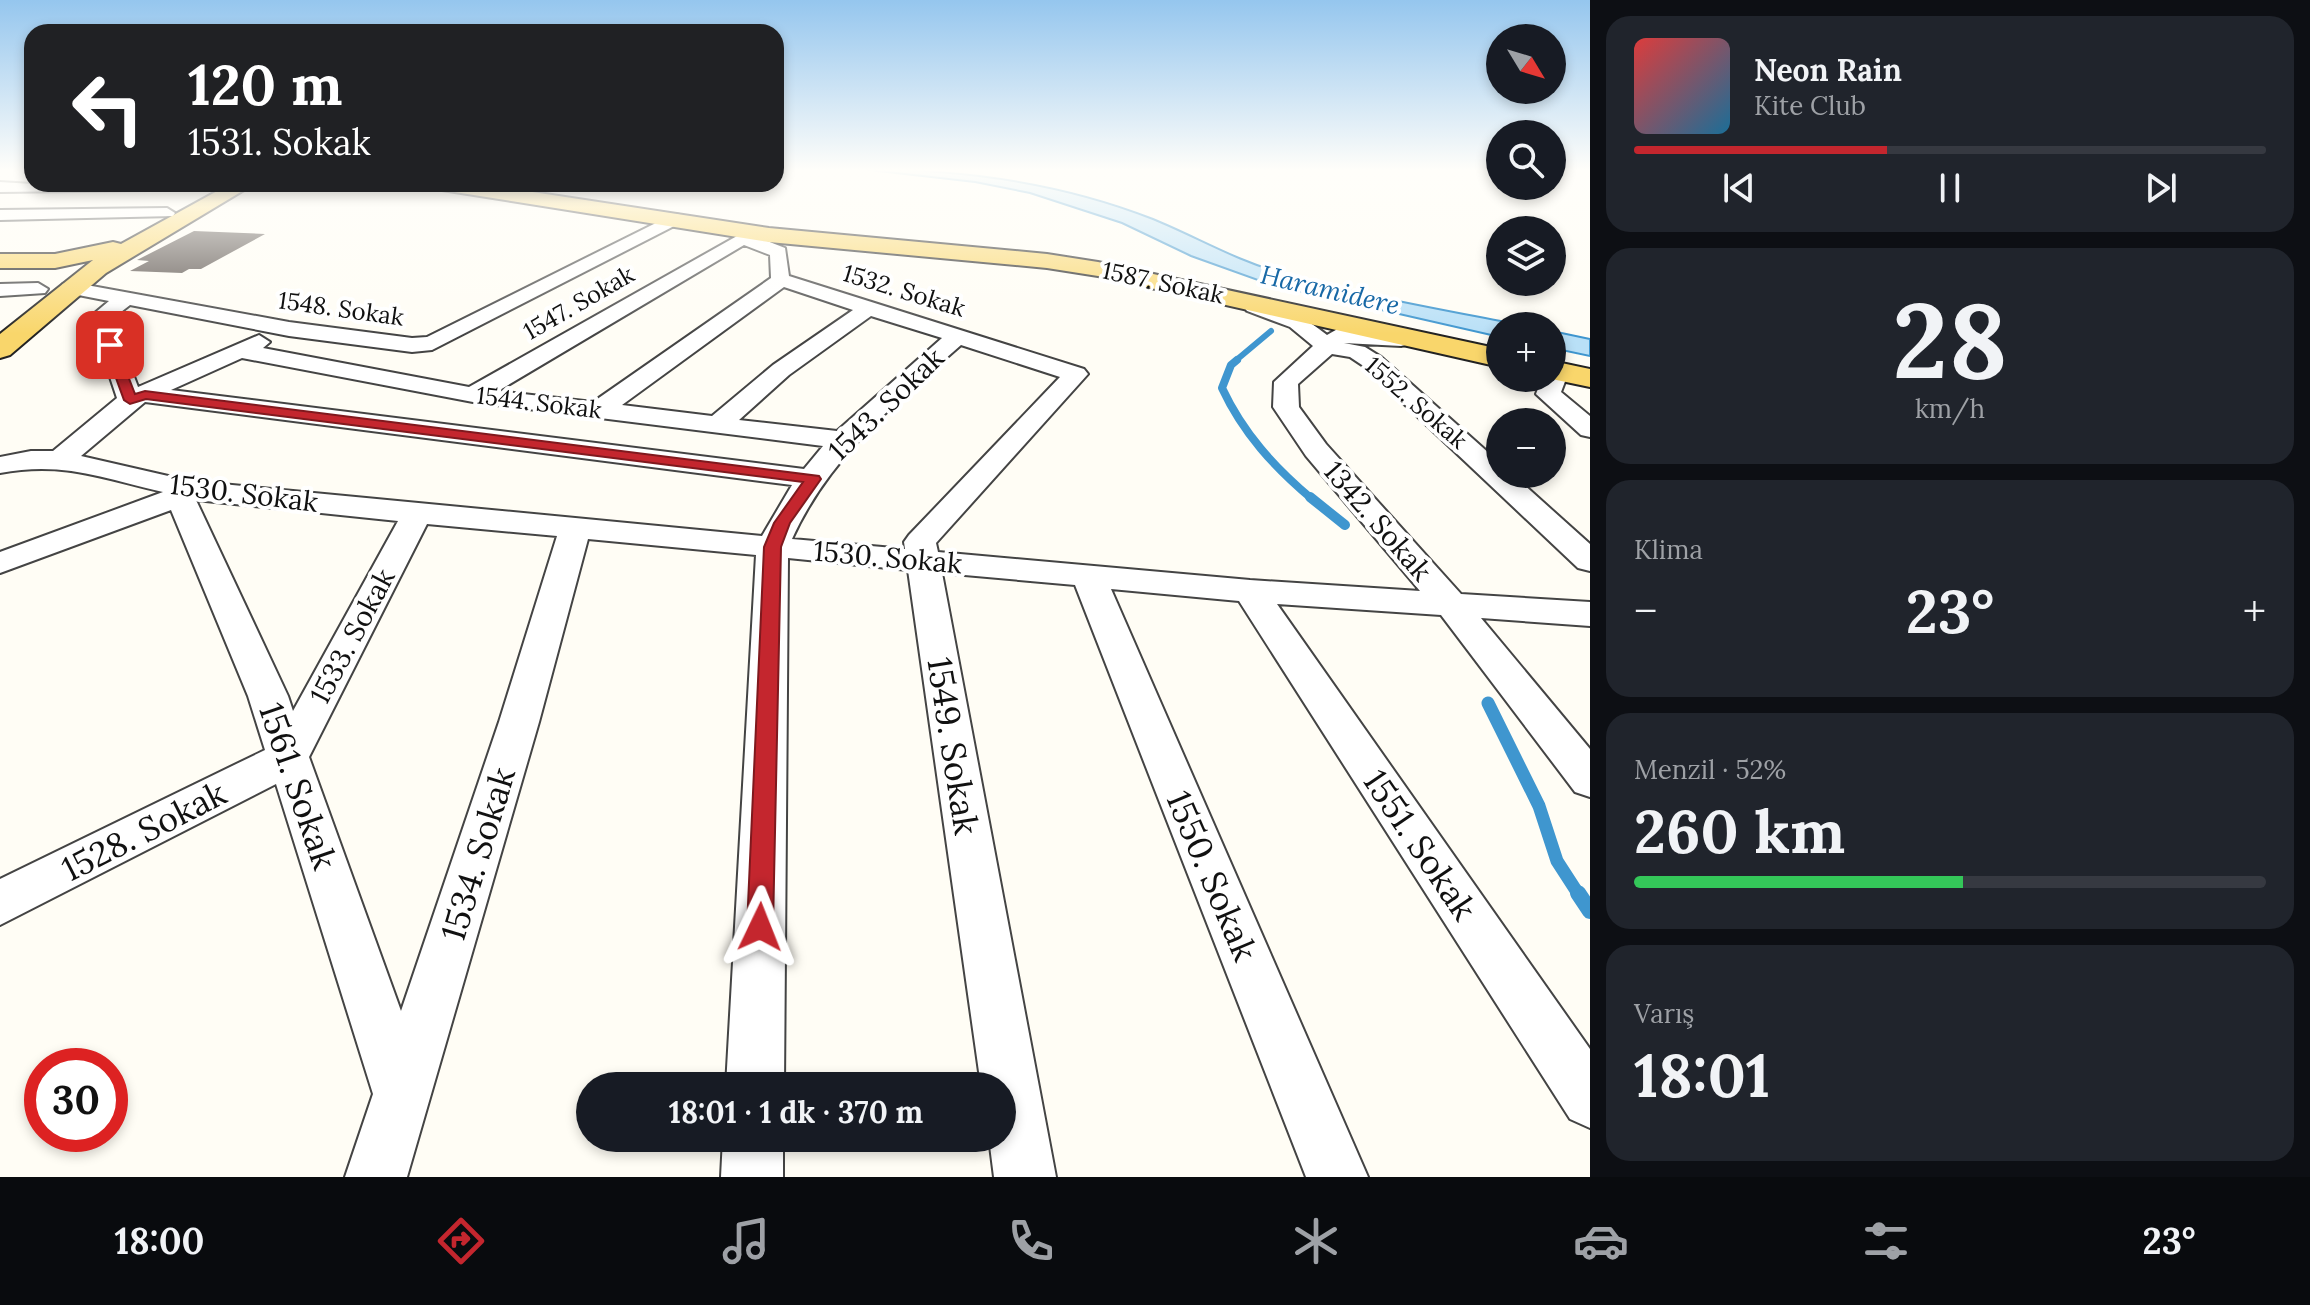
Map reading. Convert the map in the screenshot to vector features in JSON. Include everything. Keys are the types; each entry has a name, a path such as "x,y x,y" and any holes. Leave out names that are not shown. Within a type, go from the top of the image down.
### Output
{"main road":[{"path":"0,264 93,255 159,224"},
{"path":"0,349 70,288 161,224"},
{"name":"1587. Sokak","path":"697,224 748,235 1047,261 1213,294 1486,355"},
{"name":"1587. Sokak","path":"768,224 1085,256 1486,341"},
{"path":"0,264 34,273 42,280 38,289 0,319"},
{"path":"1566,365 1590,363"},
{"path":"1566,371 1590,380"}],"street":[{"name":"1548. Sokak","path":"70,288 289,329 412,345 432,343 664,224"},
{"path":"599,410 781,280 778,272 779,252 748,235"},
{"name":"1547. Sokak","path":"473,395 748,235"},
{"name":"1532. Sokak","path":"781,280 1076,374 920,542 922,559"},
{"path":"0,290 38,289"},
{"name":"1552. Sokak","path":"1213,294 1298,322 1327,346 1357,352 1373,362 1590,561"},
{"path":"127,298 101,317 138,397"},
{"path":"720,423 781,370 870,307"},
{"path":"60,459 138,397 289,329"},
{"name":"1342. Sokak","path":"1430,343 1370,334 1341,334 1286,382 1286,407 1316,450 1453,607 1590,780"},
{"name":"1543. Sokak","path":"755,1072 772,547 782,523 840,440 959,335"},
{"name":"1544. Sokak","path":"241,351 473,395 840,440"},
{"path":"1548,392 1590,429"},
{"path":"138,397 330,416 813,479"},
{"name":"1530. Sokak","path":"0,465 31,459 60,459 185,493 1250,591 1590,614"},
{"path":"0,563 185,493"},
{"name":"1561. Sokak","path":"185,493 268,696 402,1094"},
{"name":"1533. Sokak","path":"288,758 417,514"},
{"name":"1534. Sokak","path":"376,1177 519,722 575,529"},
{"name":"1549. Sokak","path":"922,559 1025,1177"},
{"name":"1550. Sokak","path":"1088,575 1337,1177"},
{"name":"1551. Sokak","path":"1250,591 1590,1099"},
{"name":"1528. Sokak","path":"0,903 288,758"},
{"path":"752,1177 753,1152"}],"water":[{"name":"Haramidere","path":"1124,224 1164,224 1282,273 1373,296 1486,318 1486,334 1272,285 1191,256"},
{"path":"1566,334 1590,339 1590,356 1566,351"}],"building":[{"path":"194,231 265,234 201,269 189,269 182,273 130,271 149,261 137,260"}],"waterway":[{"path":"1234,362 1271,331"},
{"path":"1237,360 1231,365 1222,388 1230,404 1261,448 1312,499"},
{"path":"1310,497 1345,525"},
{"path":"1488,703 1539,806 1557,861 1579,895"},
{"path":"1578,893 1590,911"}],"route":[{"path":"110,345 130,400 145,395 299,412 813,479 782,523 772,547 760,927"}]}
